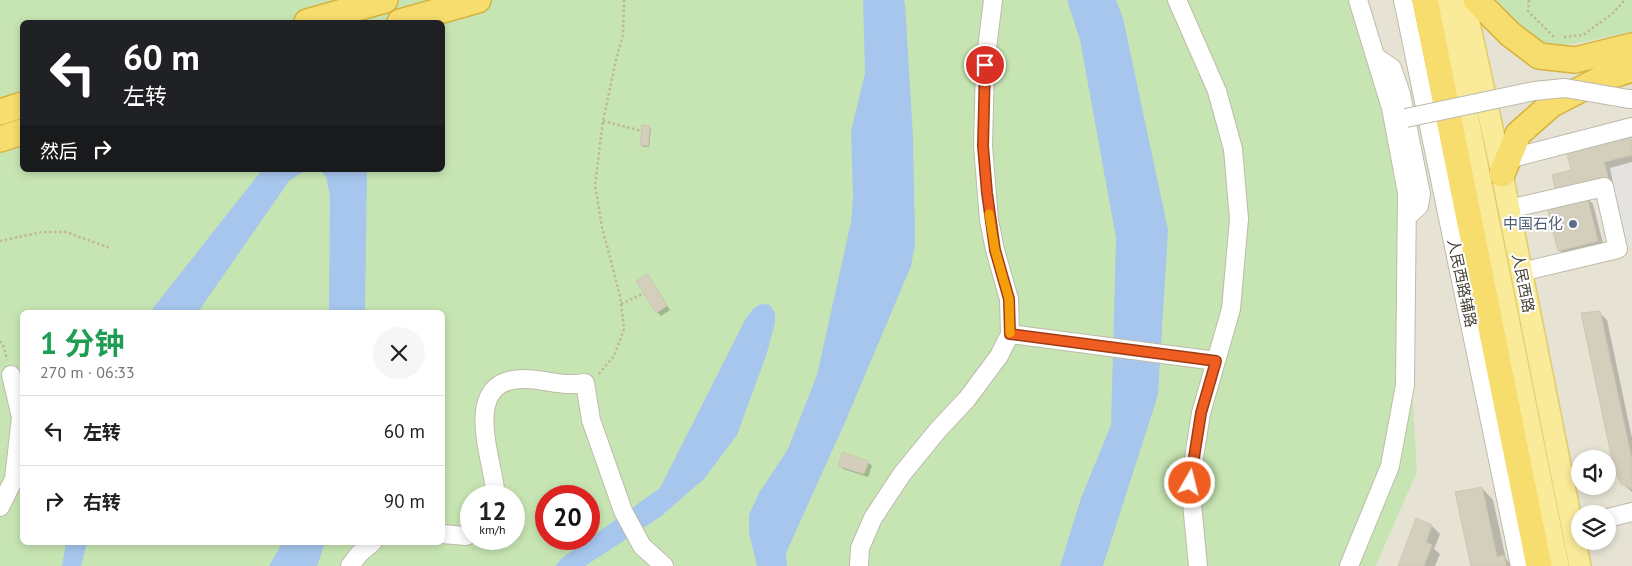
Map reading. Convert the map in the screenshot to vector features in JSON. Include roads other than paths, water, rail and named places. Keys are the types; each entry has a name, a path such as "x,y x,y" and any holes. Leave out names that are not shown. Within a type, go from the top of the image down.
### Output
{"highway":[{"path":"314,20 385,0"},
{"path":"407,20 478,0"},
{"path":"1425,0 1539,566"},
{"path":"1476,0 1510,34 1539,56 1575,60 1632,46"},
{"path":"1505,166 1518,134 1552,104 1603,78 1632,69"},
{"path":"0,112 20,106"},
{"path":"0,139 20,133"}],"main road":[{"name":"人民西路","path":"1444,0 1558,566"},
{"name":"人民西路","path":"1464,0 1505,166 1509,209 1521,272 1572,505"},
{"name":"人民西路","path":"1578,550 1580,566"}],"street":[{"path":"859,566 860,548 873,518 902,474 938,430 967,399 999,356 1010,334 1009,299 995,250 989,220 983,146 985,65 993,0"},
{"path":"1177,0 1217,91 1233,149 1239,219 1231,309 1201,413 1190,483 1198,566"},
{"path":"1349,566 1390,466 1405,385 1407,192 1391,108 1358,0"},
{"name":"人民西路辅路","path":"1403,0 1520,566"},
{"path":"1376,57 1392,68 1401,94 1421,194 1419,206 1406,217"},
{"path":"1406,118 1534,91 1565,88 1628,99 1632,98"},
{"path":"1505,166 1632,127"},
{"path":"1509,209 1604,187 1618,249 1521,272"},
{"path":"1010,334 1216,361"},
{"path":"11,375 20,409"},
{"path":"495,485 483,420 485,403 493,390 504,381 517,379 573,385 585,383 591,420 623,511 642,546 664,566"},
{"path":"0,507 14,479 20,432"},
{"path":"1616,516 1632,512"},
{"path":"445,534 460,536"},
{"path":"350,566 359,554 370,545"}],"water":[{"path":"863,0 904,0 905,4 913,137 915,244 911,266 846,420 786,553 787,566 757,566 749,533 749,515 759,493 788,449 817,375 851,222 853,198 851,131 865,73"},
{"path":"1067,0 1116,0 1123,18 1168,230 1158,395 1103,566 1060,566 1081,498 1111,425 1116,238 1080,40"},
{"path":"260,172 303,172 289,181 199,310 152,310"},
{"path":"322,172 367,172 365,310 329,310 330,196 326,177"},
{"path":"761,304 770,305 775,313 775,323 766,356 737,435 704,479 660,517 585,566 555,566 573,550 600,550 600,531 660,488 746,318 753,309"},
{"path":"66,545 86,545 81,566 62,566"},
{"path":"281,545 324,545 317,566 269,566"}],"place":[{"name":"中国石化","path":"1573,224"}]}
